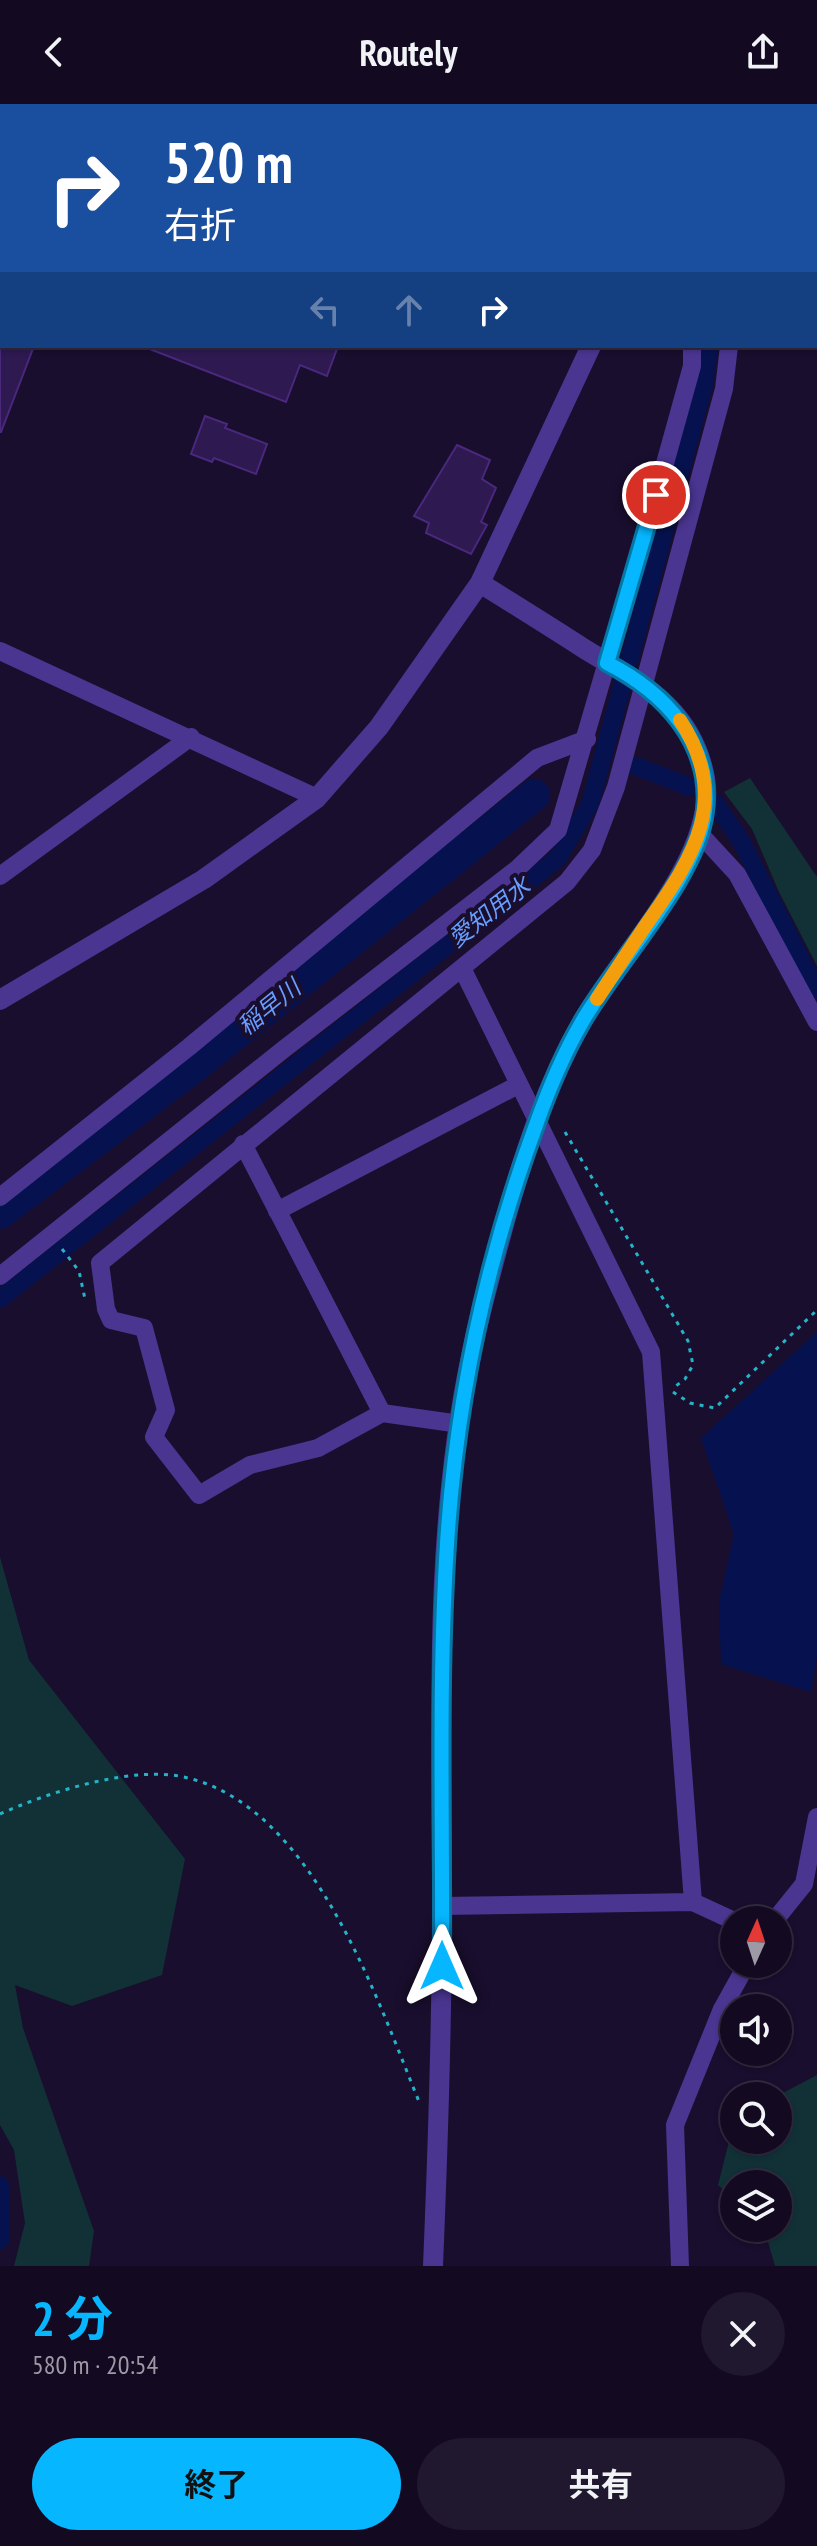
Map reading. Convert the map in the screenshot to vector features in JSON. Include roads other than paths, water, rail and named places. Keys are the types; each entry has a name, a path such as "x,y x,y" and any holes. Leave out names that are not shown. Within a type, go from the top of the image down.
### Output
{"street":[{"path":"0,1000 204,879 317,798 379,727 480,583 590,348"},
{"path":"0,1276 284,1049 517,869 558,830 587,739 692,366 692,348"},
{"path":"460,1424 382,1413 318,1448 250,1465 199,1495 158,1446 155,1429 166,1410 144,1328 111,1320 106,1309 100,1263 567,882 592,850 616,787 638,679 724,389 729,348"},
{"path":"433,2266 442,1906 441,1716 445,1589 460,1424 471,1357 506,1218 536,1124 581,1024 675,884 701,835 705,778 688,733 672,708 638,679 607,663 480,583"},
{"path":"0,651 317,798"},
{"path":"0,876 191,737"},
{"path":"0,1197 189,1047 537,758 587,739"},
{"path":"701,835 737,874 817,1022"},
{"path":"462,968 536,1124 651,1352 662,1389 693,1902"},
{"path":"277,1211 518,1085"},
{"path":"243,1144 382,1413"},
{"path":"788,1906 810,1883 817,1817"},
{"path":"442,1906 693,1902 720,1915"},
{"path":"680,2266 675,2125 722,2009 739,1978"}],"waterway":[{"name":"愛知用水","path":"0,1299 558,858 590,804 704,385 709,348"},
{"path":"636,766 690,787"},
{"name":"稲早川","path":"0,1213 195,1066 534,795"},
{"path":"715,803 741,841 817,991"},
{"name":"愛知用水","path":"0,2185 0,2240"}]}
